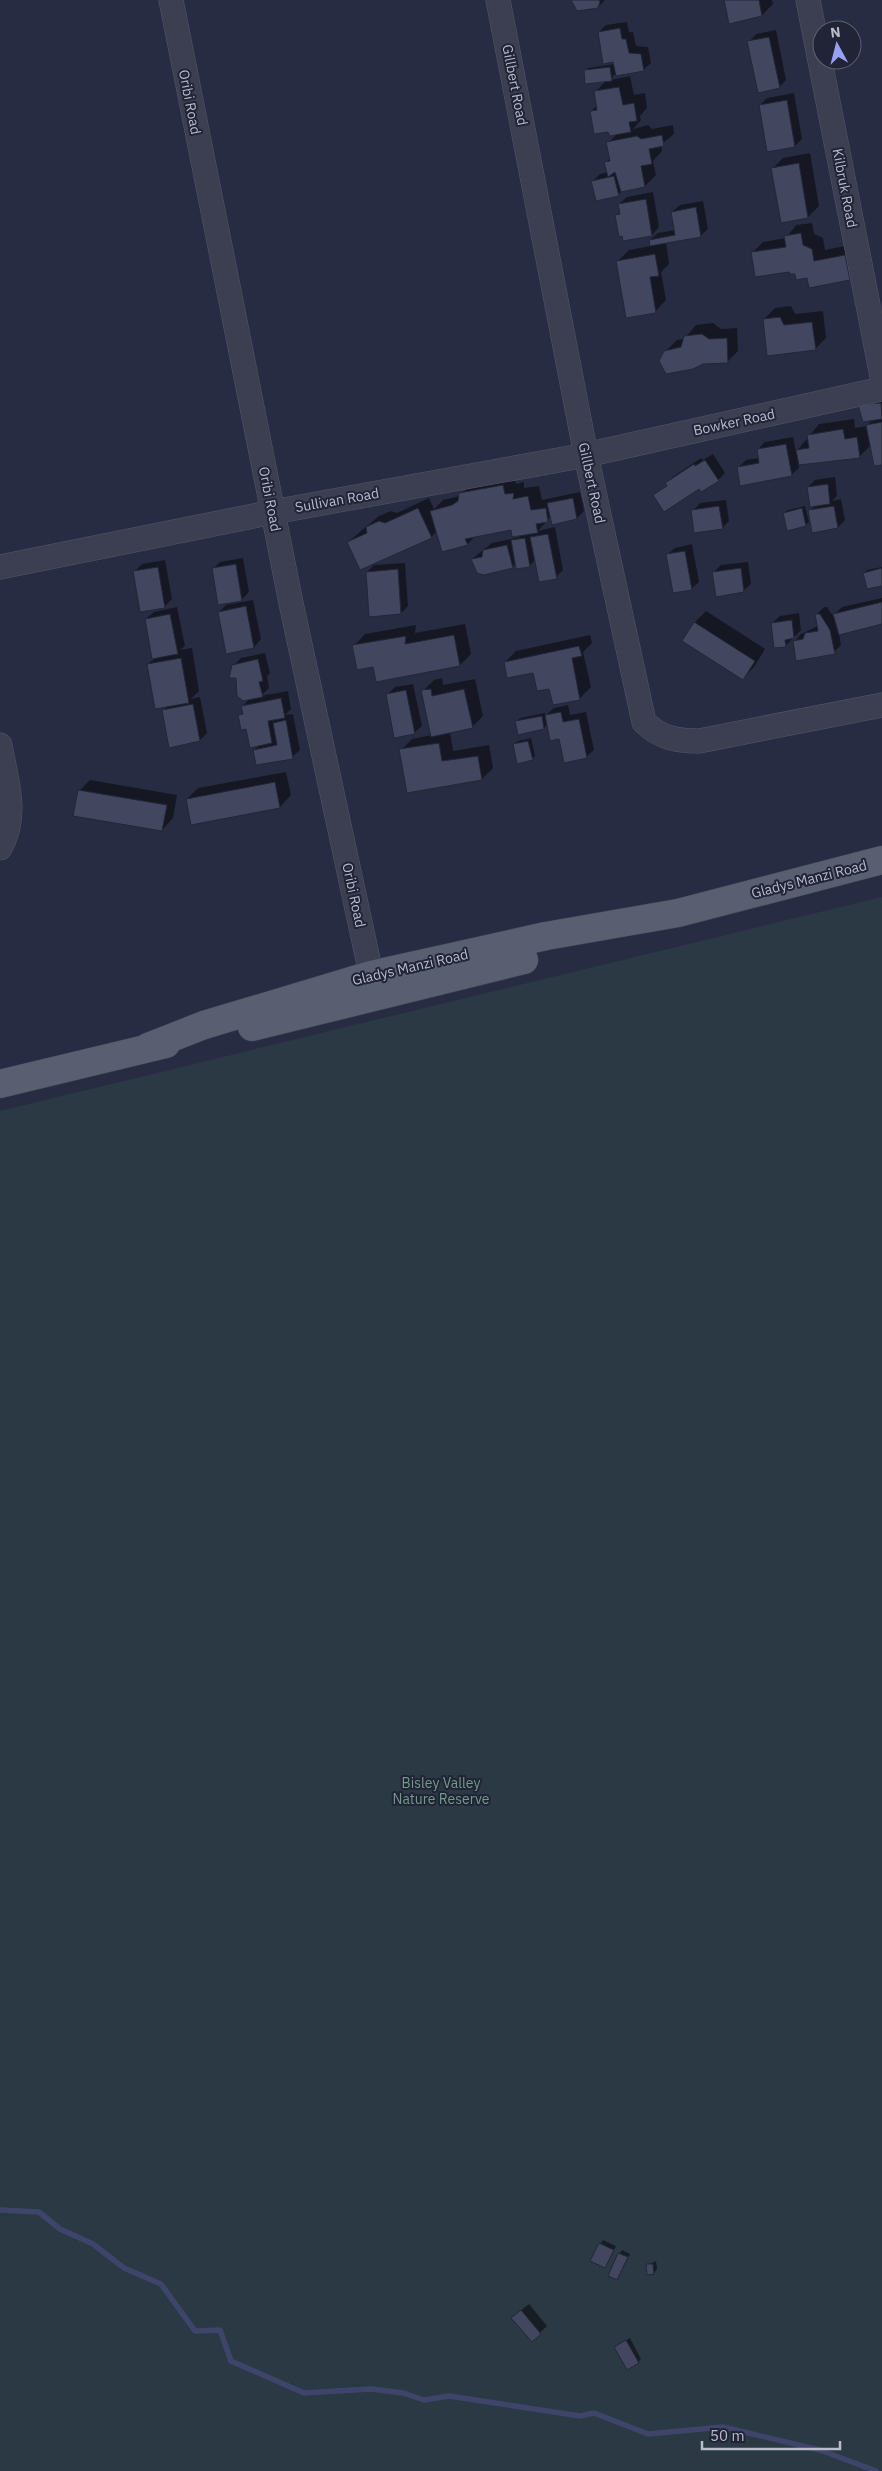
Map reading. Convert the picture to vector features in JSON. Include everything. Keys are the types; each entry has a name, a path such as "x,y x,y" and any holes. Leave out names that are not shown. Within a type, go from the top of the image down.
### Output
{"main road":[{"name":"Gladys Manzi Road","path":"0,1084 148,1047 268,1024 374,986 630,931 678,913 882,860"}],"street":[{"name":"Oribi Road","path":"171,0 273,512 374,986"},
{"name":"Gillbert Road","path":"498,0 586,455 644,722 655,732 669,738 699,741 882,705"},
{"name":"Kilbruk Road","path":"808,0 882,376"},
{"name":"Bowker Road","path":"586,455 882,389"},
{"name":"Sullivan Road","path":"0,567 273,512 586,455"},
{"path":"0,745 10,801 11,822 0,848"}],"green space":[{"name":"Bisley Valley Nature Reserve","path":"882,897 882,2471 0,2471 0,1111"}],"building":[{"path":"571,0 599,0 600,2 598,8 577,11"},
{"path":"724,0 759,0 762,16 729,24"},
{"path":"620,28 622,39 626,39 629,53 641,54 644,71 616,76 613,62 603,64 598,32"},
{"path":"769,37 780,88 758,93 747,41"},
{"path":"610,67 612,81 585,84 584,70"},
{"path":"619,87 623,105 634,103 637,121 629,122 631,132 610,136 608,132 594,134 590,111 597,110 594,91"},
{"path":"787,100 795,147 767,152 759,105"},
{"path":"662,135 664,146 649,149 652,164 641,166 645,187 621,192 615,172 608,177 604,162 610,161 606,142 637,136 641,139"},
{"path":"799,163 808,218 781,223 771,168"},
{"path":"614,176 619,196 596,201 591,181"},
{"path":"646,199 652,236 623,241 622,236 619,237 615,215 620,214 618,204"},
{"path":"696,207 701,237 650,246 649,240 675,235 671,212"},
{"path":"801,233 803,245 812,249 814,261 845,255 850,280 809,288 807,278 796,280 795,274 789,272 755,277 751,252 786,247 784,236"},
{"path":"655,254 659,276 650,277 656,313 626,318 616,261"},
{"path":"780,317 784,325 812,322 816,350 767,356 763,319"},
{"path":"702,334 709,339 727,338 728,363 703,364 693,369 666,374 659,361 664,351 681,347 684,336"},
{"path":"881,403 882,419 863,422 858,405"},
{"path":"882,422 882,465 874,466 866,425"},
{"path":"843,429 845,439 857,437 860,458 799,465 796,450 809,448 807,435"},
{"path":"786,444 792,476 740,486 737,467 759,463 757,449"},
{"path":"705,460 719,481 701,492 699,489 664,512 653,495 667,486 665,483 694,464 695,466"},
{"path":"828,484 830,504 810,507 807,487"},
{"path":"503,485 505,494 514,493 513,499 528,496 531,510 546,508 548,522 536,524 538,533 512,537 511,530 465,539 468,545 442,552 430,511 452,505 458,501 459,493"},
{"path":"573,498 577,519 552,525 547,503"},
{"path":"719,506 723,529 694,533 691,510"},
{"path":"834,506 838,528 812,533 808,510"},
{"path":"418,508 432,538 360,570 347,542 367,533 366,527 379,521 385,523"},
{"path":"802,508 806,526 787,531 783,513"},
{"path":"548,534 557,579 539,582 530,537"},
{"path":"525,538 530,567 516,569 511,540"},
{"path":"507,545 513,568 484,575 477,573 471,559 482,557 483,550"},
{"path":"685,551 692,590 673,593 666,554"},
{"path":"236,564 242,601 218,605 212,568"},
{"path":"158,567 165,608 140,612 133,571"},
{"path":"741,568 744,592 716,597 712,572"},
{"path":"882,568 882,586 867,589 863,573"},
{"path":"398,569 401,614 369,617 366,572"},
{"path":"882,602 882,624 839,635 833,614"},
{"path":"246,606 254,648 226,654 218,612"},
{"path":"170,614 178,654 152,659 145,619"},
{"path":"815,614 820,614 830,630 835,654 796,661 793,641 803,639 805,633 818,631"},
{"path":"792,620 794,638 785,640 786,647 774,648 771,623"},
{"path":"694,622 755,661 743,680 682,641"},
{"path":"454,635 460,666 376,682 373,667 357,670 352,645 406,636 405,644"},
{"path":"579,646 582,656 572,658 580,700 553,705 549,689 537,691 533,673 507,678 504,662"},
{"path":"181,658 189,703 155,709 147,664"},
{"path":"258,659 263,681 259,682 263,697 243,701 237,696 236,678 229,678 232,665"},
{"path":"431,689 432,696 464,689 473,728 431,737 421,690"},
{"path":"406,690 415,734 394,738 386,694"},
{"path":"281,698 285,718 268,721 272,743 250,748 246,729 241,730 238,715 243,714 241,706"},
{"path":"193,704 200,741 169,748 162,710"},
{"path":"561,712 563,722 579,719 587,758 564,763 559,739 550,741 545,715"},
{"path":"542,716 544,729 518,735 515,721"},
{"path":"286,720 293,759 256,765 253,750 277,745 273,723"},
{"path":"528,741 533,760 517,764 513,744"},
{"path":"439,743 442,761 478,756 482,780 407,793 399,749"},
{"path":"275,782 280,808 191,825 186,799"},
{"path":"78,790 167,805 162,831 73,816"},
{"path":"599,2243 614,2250 605,2268 590,2261"},
{"path":"618,2253 628,2257 617,2280 608,2276"},
{"path":"646,2264 653,2264 654,2274 647,2275"},
{"path":"521,2310 541,2334 532,2342 511,2318"},
{"path":"626,2340 639,2363 627,2370 614,2347"}],"waterway":[{"path":"0,2210 39,2212 60,2229 93,2244 124,2268 161,2284 195,2331 220,2330 231,2361 304,2393 371,2389 403,2393 424,2400 449,2396 580,2416 594,2413 648,2434 723,2427 820,2450 876,2471"}]}
